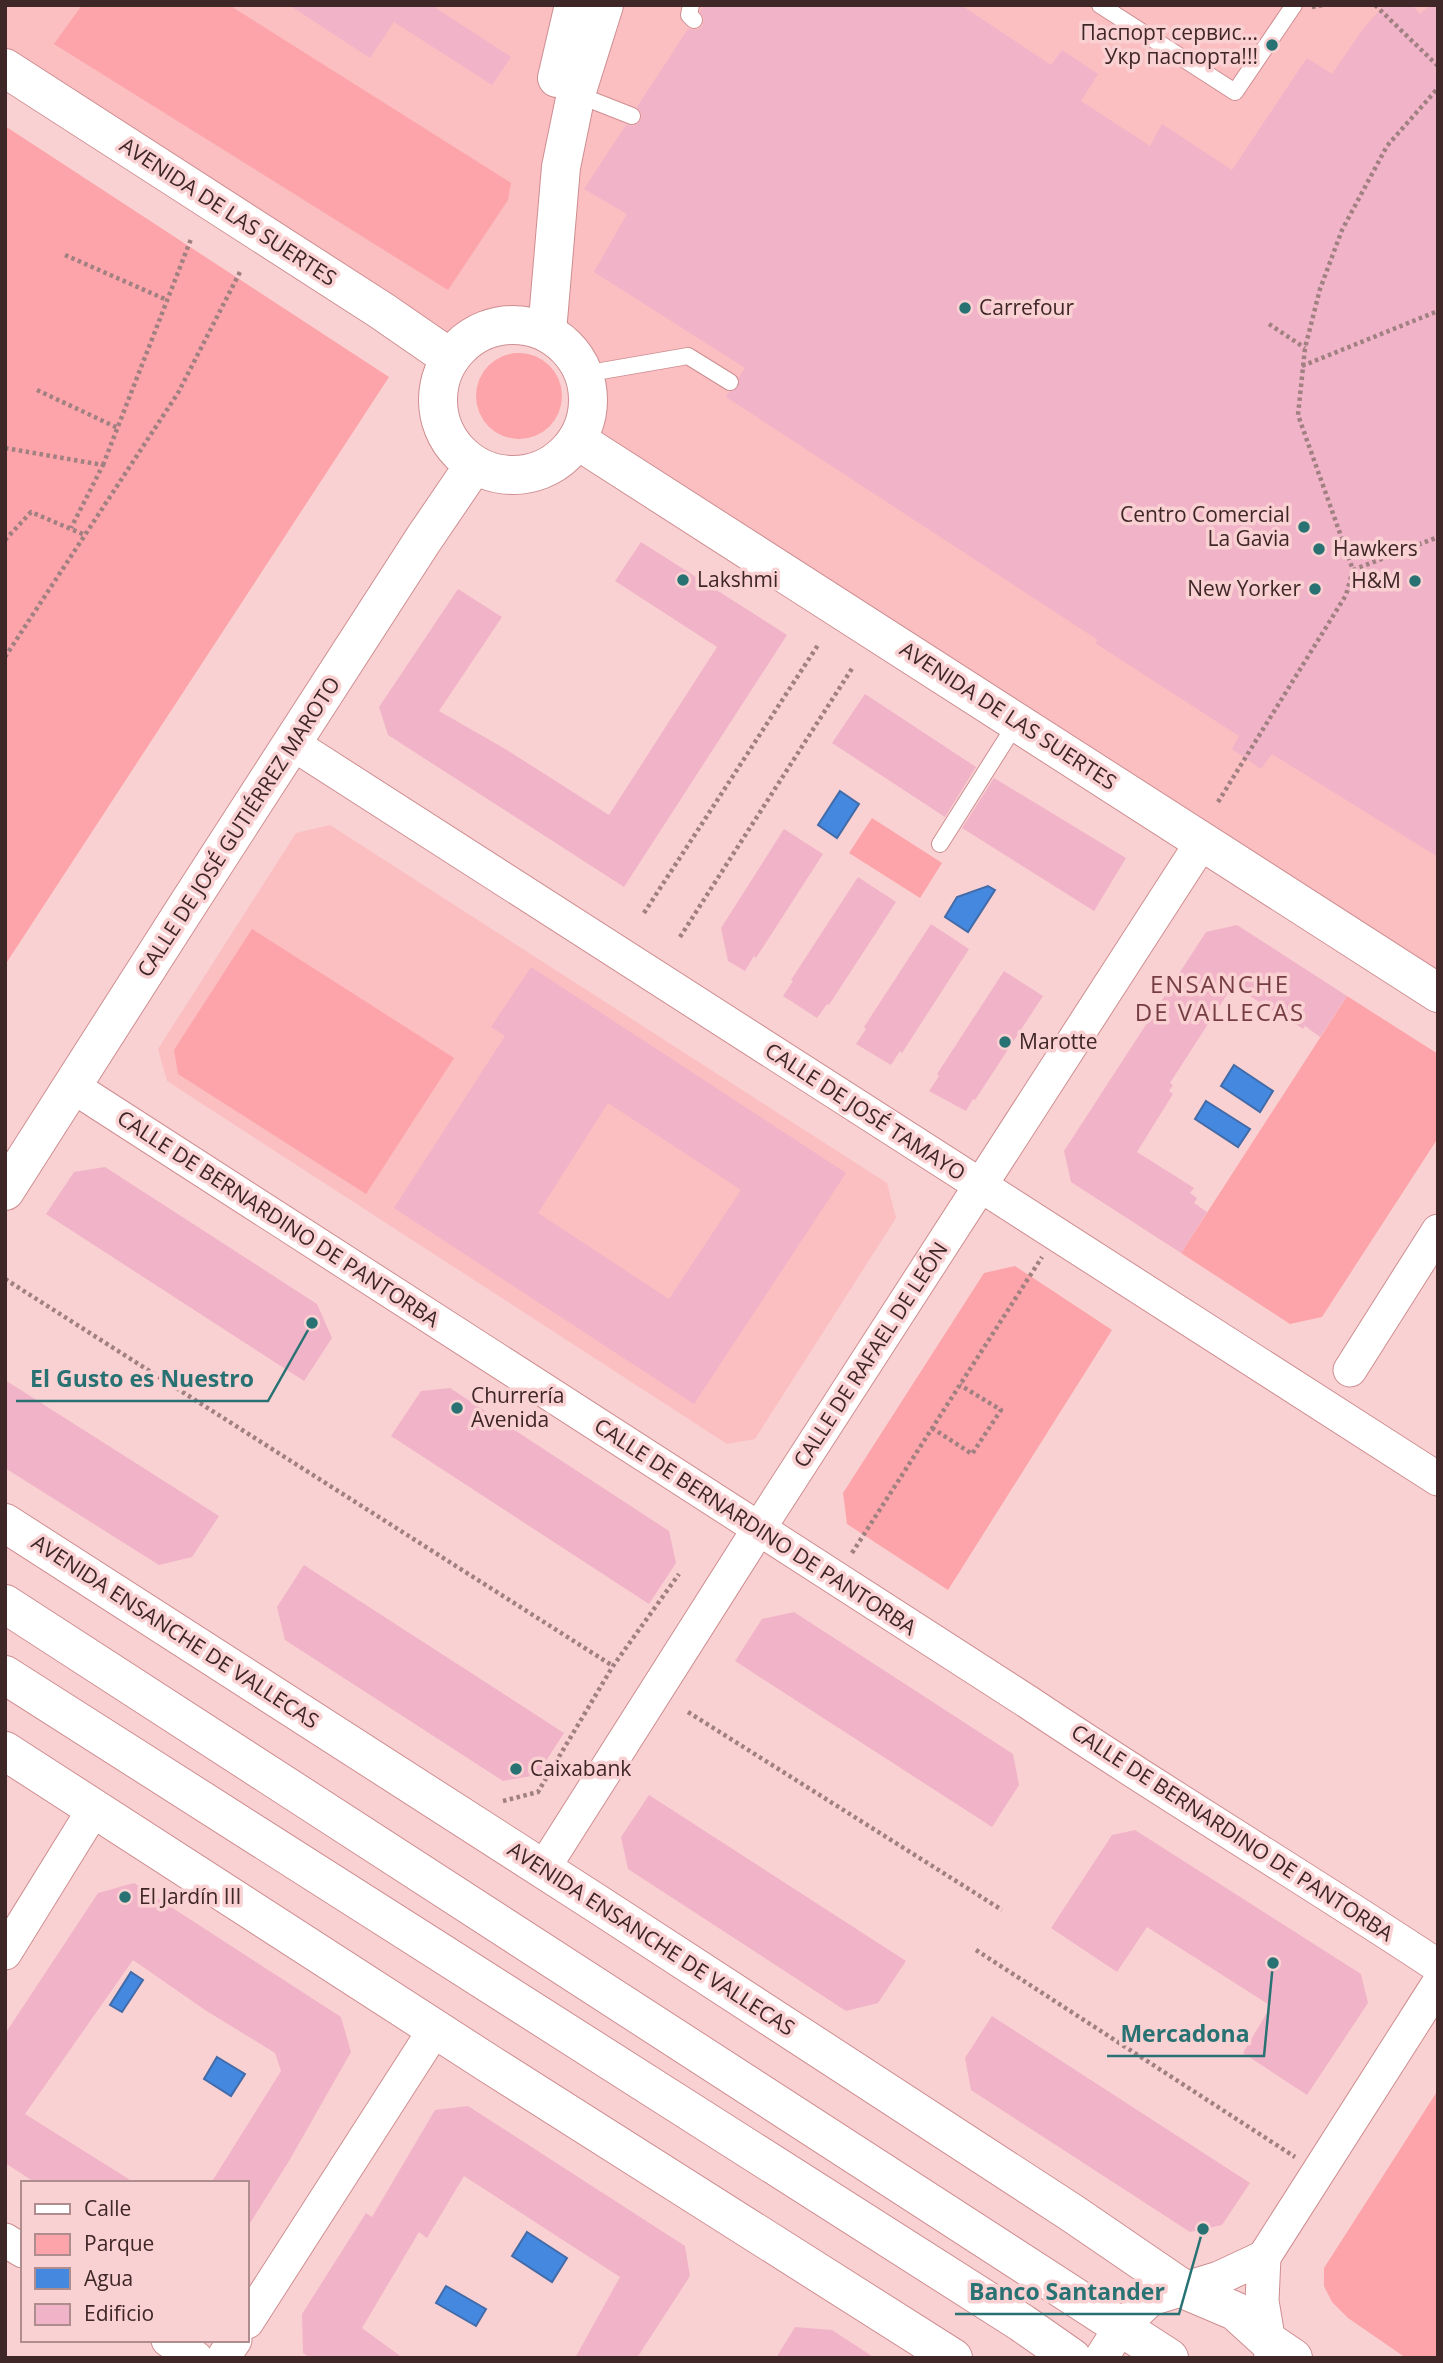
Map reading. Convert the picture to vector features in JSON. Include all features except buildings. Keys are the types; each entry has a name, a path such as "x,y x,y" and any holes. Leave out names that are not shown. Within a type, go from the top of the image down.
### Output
{"main road":[{"path":"529,328 523,295 538,171 574,5"},
{"path":"529,328 576,94 604,5"},
{"name":"AVENIDA DE LAS SUERTES","path":"5,68 371,304 450,358"},
{"path":"529,328 569,350 584,374 589,397 586,419 577,440 557,461 531,473 502,474 474,465 452,444 439,416 439,386 450,358 467,340 488,329 529,328"},
{"name":"AVENIDA DE LAS SUERTES","path":"577,440 1438,993"},
{"name":"CALLE DE JOSÉ GUTIÉRREZ MAROTO","path":"5,1191 474,465"},
{"name":"AVENIDA ENSANCHE DE VALLECAS","path":"5,1523 1072,2213 1183,2289 1234,2311 1277,2352"},
{"path":"5,1604 1111,2342 1169,2358"},
{"path":"5,1675 1010,2315 1072,2358"},
{"path":"5,1751 435,2029 953,2358"}],"street":[{"name":"CALLE DE JOSÉ TAMAYO","path":"293,744 1438,1479"},
{"name":"CALLE DE RAFAEL DE LEÓN","path":"543,1870 758,1530 1202,842"},
{"name":"CALLE DE BERNARDINO DE PANTORBA","path":"72,1086 1438,1966"},
{"path":"1350,1370 1438,1231"},
{"path":"5,1953 94,1809"},
{"path":"1277,2352 1262,2301 1264,2258 1438,1984"},
{"path":"248,2320 435,2029"},
{"path":"5,2240 21,2249"},
{"path":"1111,2342 1151,2299 1219,2278 1264,2258"},
{"path":"171,2342 196,2358"},
{"path":"223,2358 234,2342"}],"lane":[{"path":"1100,5 1235,92 1294,5"},
{"path":"576,94 632,116"},
{"path":"584,374 688,356 730,383"},
{"path":"940,844 1017,722"}],"path":[{"path":"1375,5 1438,66"},
{"path":"1218,802 1346,595 1353,570 1298,415 1305,348 1320,289 1342,230 1387,146 1438,88"},
{"path":"71,528 103,465 191,239"},
{"path":"65,256 167,300"},
{"path":"5,657 178,393 240,272"},
{"path":"1302,366 1438,311"},
{"path":"1269,324 1305,348"},
{"path":"37,390 118,428"},
{"path":"5,448 103,465"},
{"path":"5,540 31,512 85,534"},
{"path":"1353,570 1438,537"},
{"path":"644,913 818,645"},
{"path":"680,937 853,667"},
{"path":"851,1554 1042,1257"},
{"path":"5,1279 613,1666"},
{"path":"932,1428 972,1454 994,1421 1001,1410 960,1385"},
{"path":"503,1801 538,1792 613,1666 679,1574"},
{"path":"688,1712 1002,1910"},
{"path":"976,1950 1318,2173"}],"shaded area":[{"path":"5,5 1438,5 1438,993 577,440 586,419 589,397 584,374 563,343 529,326 511,324 488,329 467,340 450,358 5,68"},
{"path":"330,825 887,1183 896,1218 755,1439 727,1444 167,1081 158,1049 296,833"}],"green space":[{"path":"82,5 229,5 511,183 508,200 448,290 54,44"},
{"path":"5,126 389,377 5,965"},
{"path":"511,353 527,353 550,365 559,379 562,396 559,413 550,427 527,439 511,439 495,432 483,420 476,404 476,388 483,372 495,360"},
{"path":"872,818 942,863 920,898 849,853"},
{"path":"252,929 454,1058 366,1194 178,1074 174,1050"},
{"path":"1347,996 1438,1054 1438,1138 1322,1317 1290,1324 1181,1253"},
{"path":"1015,1266 1112,1330 948,1590 847,1524 843,1493 984,1273"},
{"path":"1438,2090 1438,2358 1406,2358 1348,2318 1332,2302 1324,2286 1324,2268"}],"water":[{"path":"840,791 859,804 837,838 818,825"},
{"path":"988,886 995,890 968,932 945,917 957,897"},
{"path":"1234,1065 1273,1091 1260,1112 1221,1086"},
{"path":"1206,1101 1250,1129 1238,1147 1195,1119"},
{"path":"131,1972 143,1980 122,2012 110,2005"},
{"path":"217,2057 245,2074 231,2096 204,2079"},
{"path":"527,2232 567,2258 552,2282 512,2256"},
{"path":"446,2286 486,2309 476,2326 436,2303"}],"place":[{"name":"Паспорт сервис... Укр паспорта!!!","path":"1272,45"},
{"name":"Carrefour","path":"965,308"},
{"name":"Centro Comercial La Gavia","path":"1304,527"},
{"name":"Hawkers","path":"1319,549"},
{"name":"Lakshmi","path":"683,580"},
{"name":"H&M","path":"1415,581"},
{"name":"New Yorker","path":"1315,589"},
{"name":"Marotte","path":"1005,1042"},
{"name":"El Gusto es Nuestro","path":"312,1323"},
{"name":"Churrería Avenida","path":"457,1408"},
{"name":"Caixabank","path":"516,1769"},
{"name":"El Jardín III","path":"125,1897"},
{"name":"Mercadona","path":"1273,1963"},
{"name":"Banco Santander","path":"1203,2229"}],"district":[{"name":"ENSANCHE DE VALLECAS","path":"1220,999"}]}
